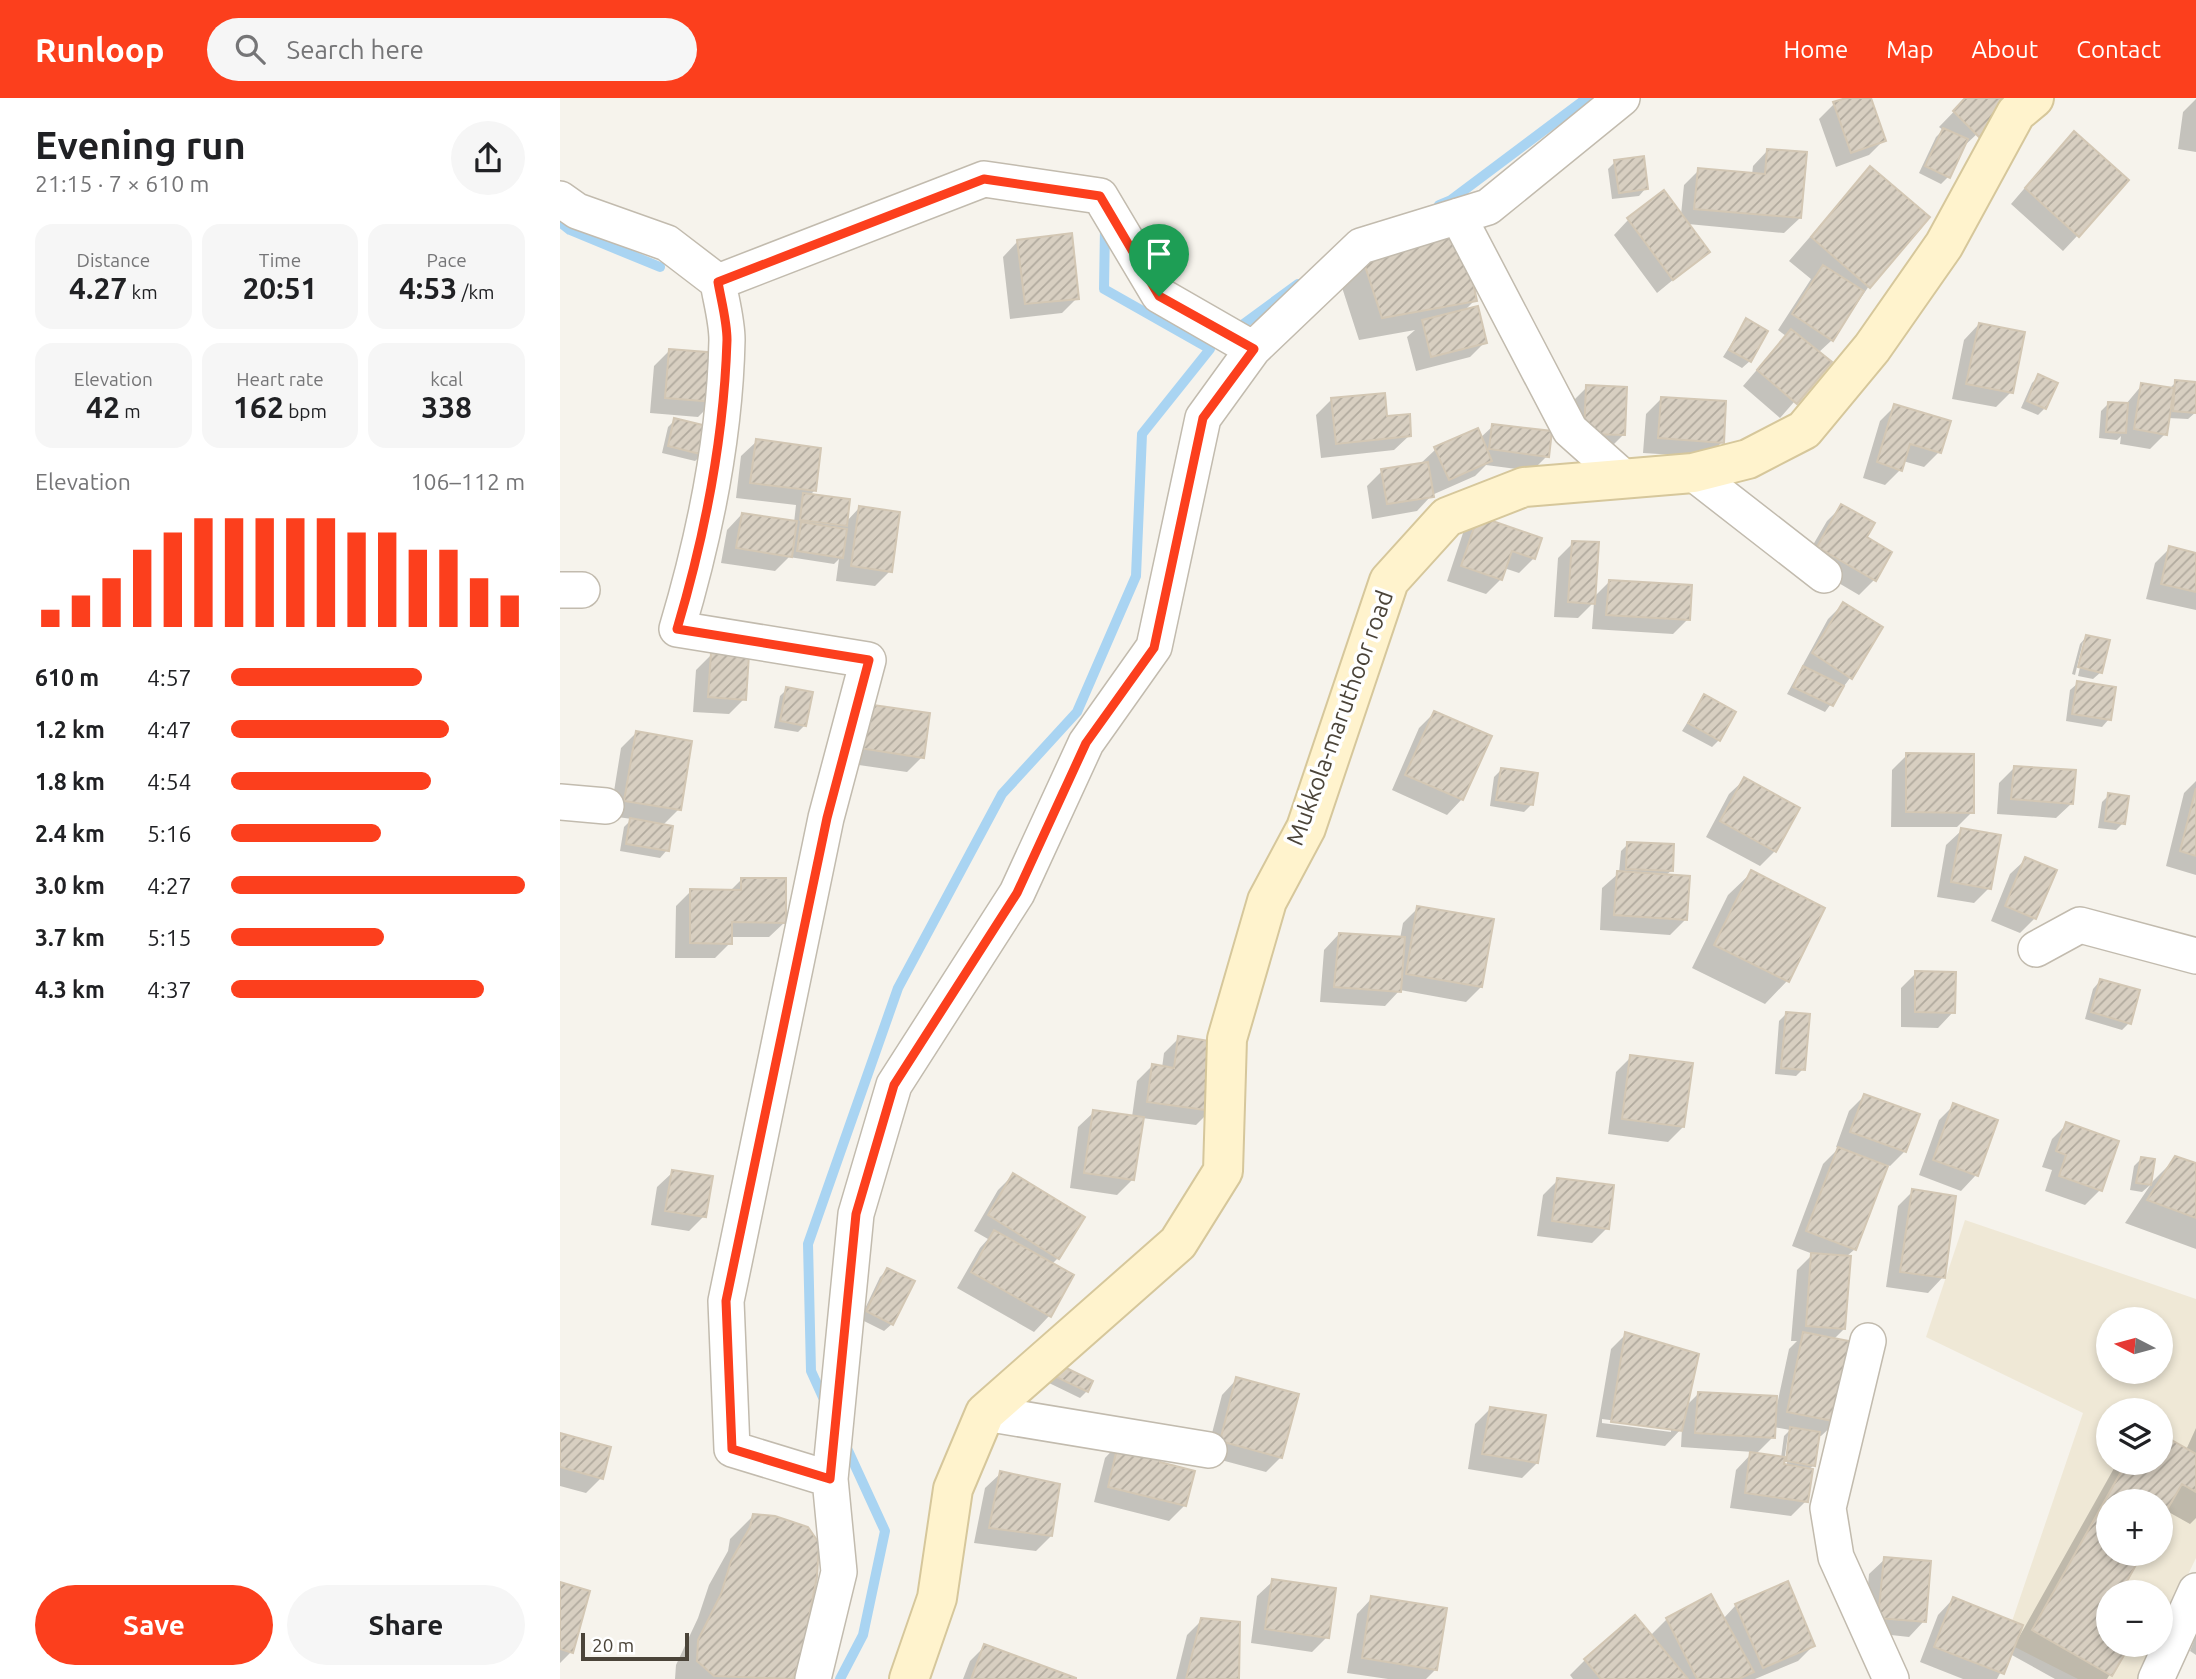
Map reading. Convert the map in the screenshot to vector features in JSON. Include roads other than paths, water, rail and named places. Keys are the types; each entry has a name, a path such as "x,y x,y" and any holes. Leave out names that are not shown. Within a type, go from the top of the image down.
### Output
{"street":[{"path":"813,1679 839,1572 830,1479 856,1214 894,1085 1017,893 1086,743 1154,648 1203,418 1252,349 1361,246 1488,207 1622,98"},
{"name":"Mukkola-maruthoor road","path":"909,1679 937,1598 953,1489 985,1413 1178,1243 1223,1171 1227,1039 1267,901 1306,828 1389,581 1447,517 1524,487 1693,473 1748,459 1804,429 1872,348 1944,246 2016,113 2034,98"},
{"path":"718,282 984,179 1100,196 1159,296 1252,349"},
{"path":"560,199 577,211 667,243 718,282 727,337 715,475 695,570 677,629 869,660 827,818 726,1301 732,1449 830,1479"},
{"path":"1458,216 1570,430 1625,480"},
{"path":"1693,473 1824,575"},
{"path":"560,802 606,806"},
{"path":"2036,949 2080,925 2196,956"},
{"path":"1868,1341 1828,1508 1836,1557 1891,1679"},
{"path":"985,1413 1209,1450"},
{"path":"2156,1679 2196,1591"}],"waterway":[{"path":"1439,205 1451,200 1587,98"},
{"path":"560,222 570,230 660,267"},
{"path":"826,1404 811,1371 808,1244 898,988 1002,794 1077,712 1136,576 1142,434 1210,349 1104,289 1105,227"},
{"path":"1234,331 1298,284"},
{"path":"840,1679 863,1635 885,1531 845,1444"}]}
